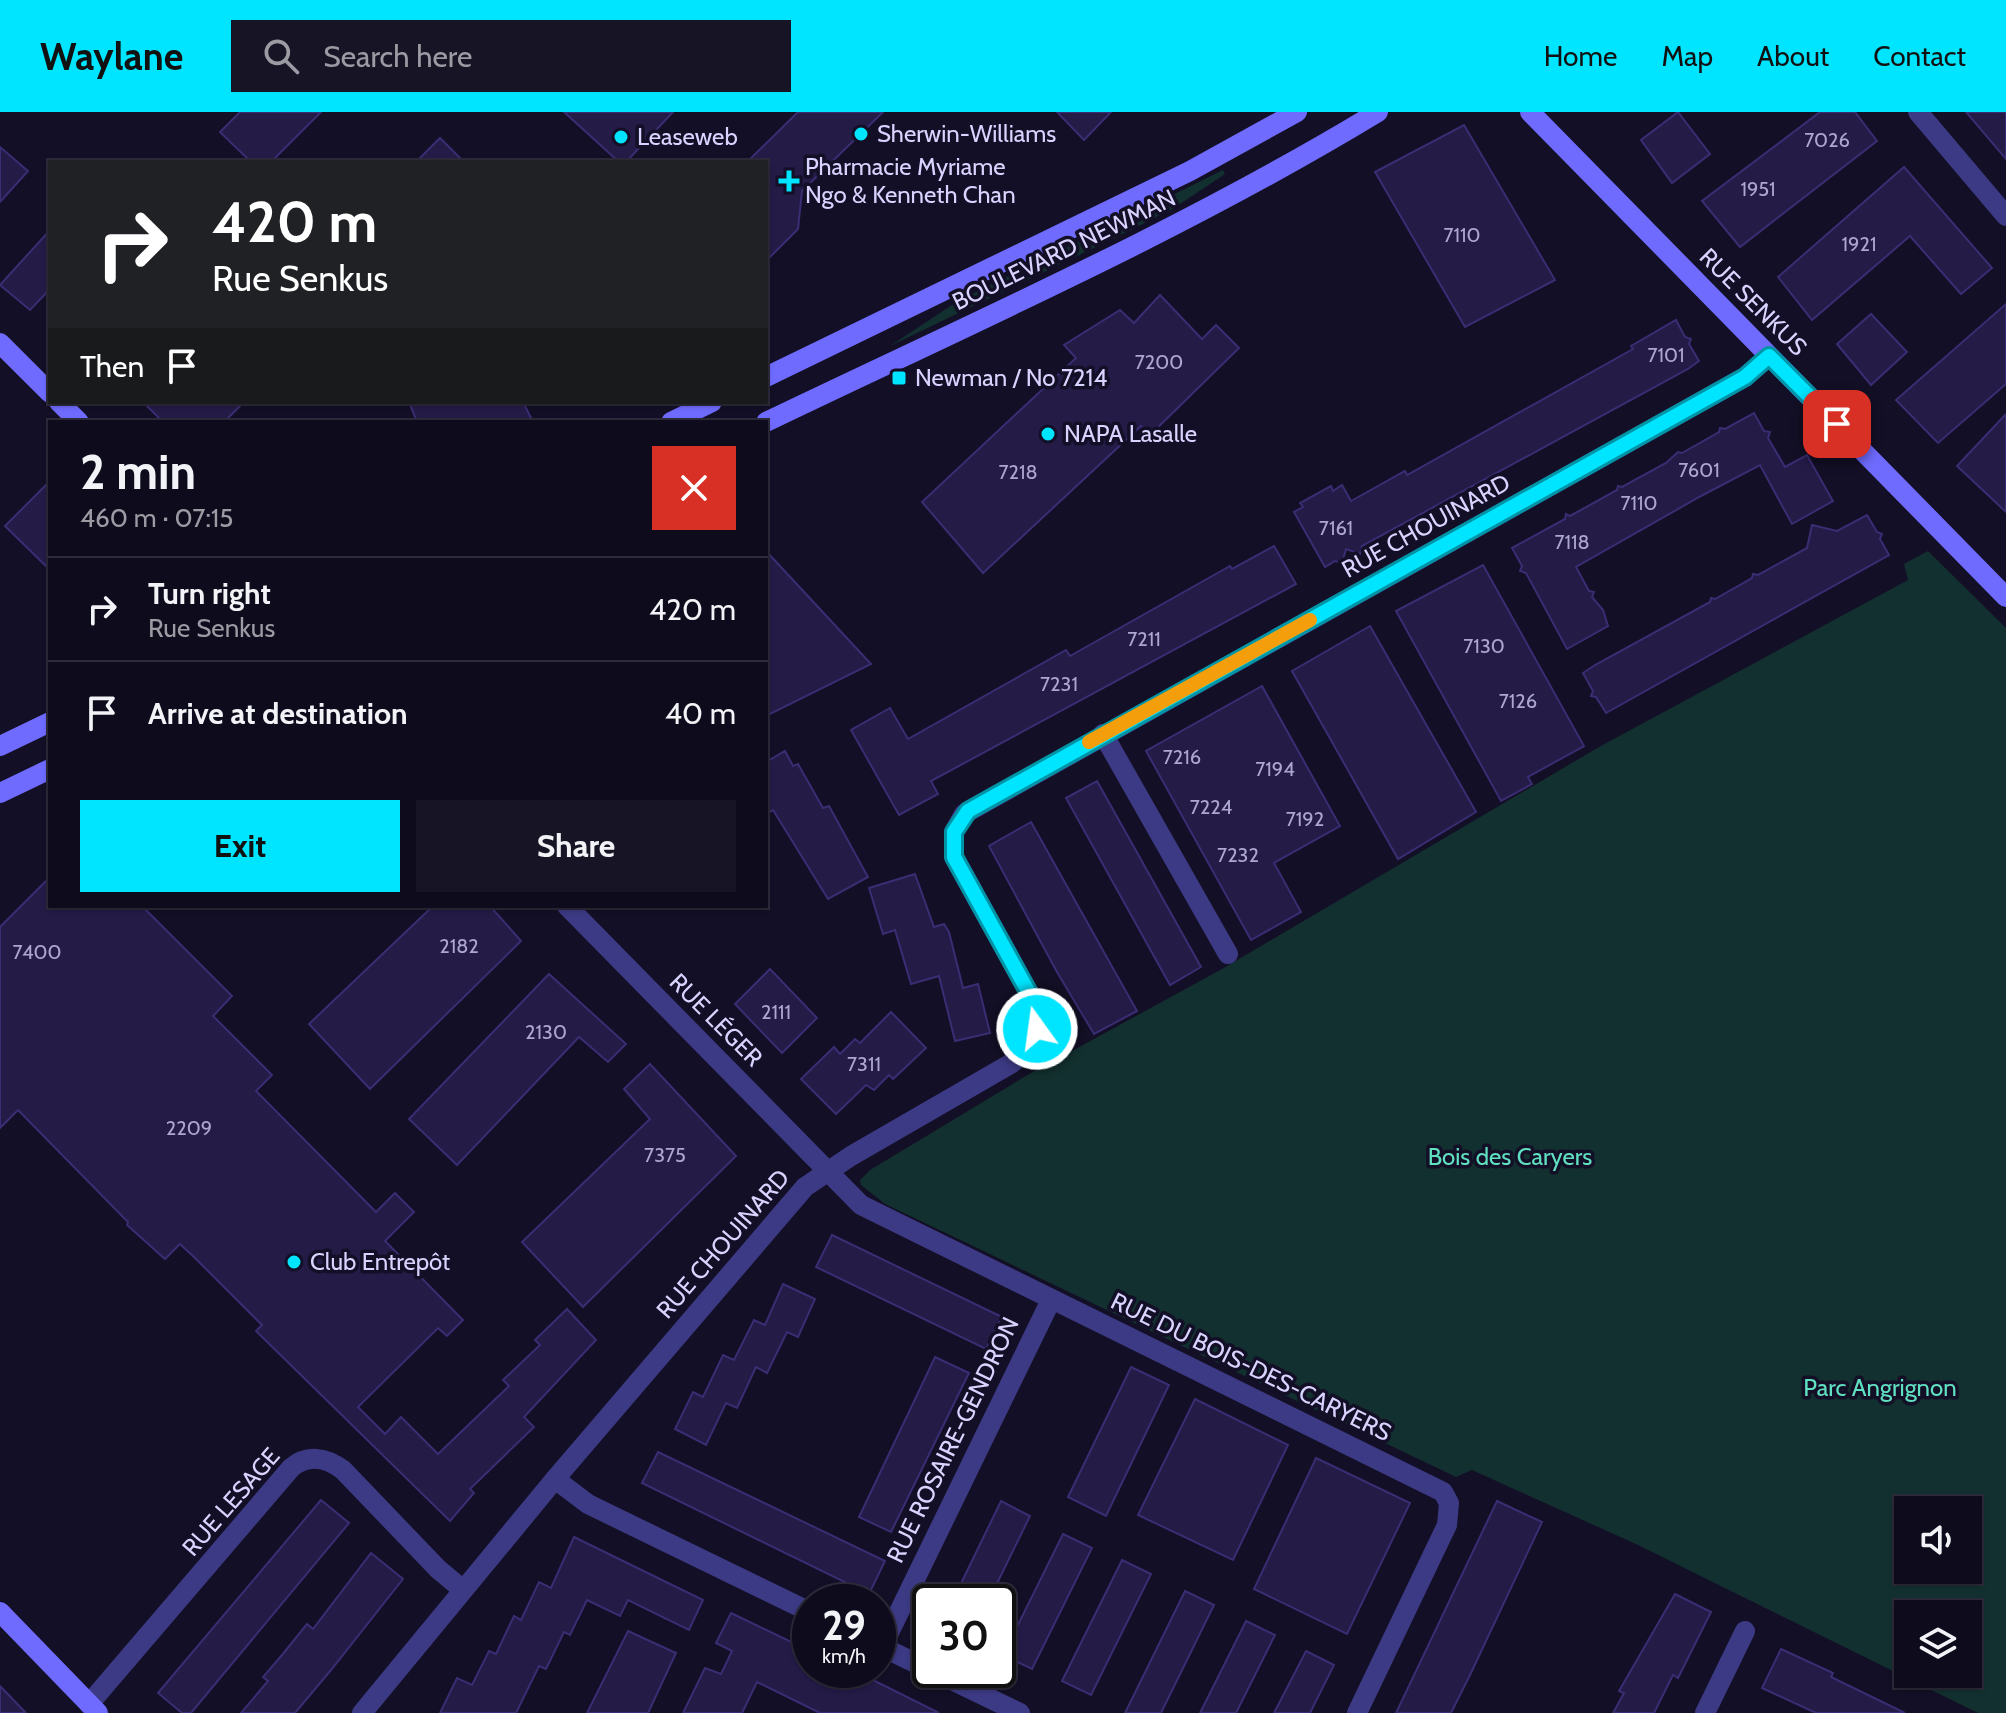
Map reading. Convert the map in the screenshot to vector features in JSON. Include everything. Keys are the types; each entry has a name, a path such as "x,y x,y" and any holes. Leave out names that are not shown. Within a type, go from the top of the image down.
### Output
{"main road":[{"name":"BOULEVARD NEWMAN","path":"768,376 1190,171 1297,112"},
{"name":"BOULEVARD NEWMAN","path":"768,421 1179,223 1273,174 1378,112"},
{"name":"RUE SENKUS","path":"1530,112 2006,597"},
{"path":"0,343 48,391"},
{"path":"61,404 77,420"},
{"path":"675,420 708,404"},
{"path":"0,746 48,723"},
{"path":"0,793 48,770"},
{"path":"0,1612 93,1708"}],"street":[{"path":"1918,112 2006,216"},
{"name":"RUE CHOUINARD","path":"362,1713 555,1479 801,1191 827,1171 1012,1063 1031,1044 1038,1025 1034,1002 957,864 952,848 954,832 968,811 1745,377 1769,356"},
{"path":"1103,734 1228,954"},
{"name":"RUE LÉGER","path":"569,908 827,1171"},
{"name":"RUE DU BOIS-DES-CARYERS","path":"827,1171 854,1200 872,1212 1443,1492 1449,1503 1447,1525 1357,1713"},
{"name":"RUE ROSAIRE-GENDRON","path":"896,1614 1051,1300"},
{"name":"RUE LESAGE","path":"93,1708 291,1468 307,1459 326,1460 343,1470 438,1569 463,1590"},
{"path":"555,1479 596,1508 792,1603"},
{"path":"1713,1710 1745,1631"},
{"path":"968,1688 1020,1713"}],"green space":[{"path":"1223,170 1225,174 1174,208 890,346 958,301"},
{"name":"Bois des Caryers","path":"1928,551 2006,628 2006,1713 1978,1713 1927,1688 1982,1688 1982,1600 1894,1600 1894,1671 1638,1545 1472,1470 1456,1477 885,1204 861,1185 860,1180 870,1170 1039,1068 1046,1056 1050,1063 1222,969 1599,747 1908,580 1904,564"}],"building":[{"path":"240,112 321,112 273,160 249,160 220,132"},
{"name":"Leaseweb","path":"564,112 673,112 628,160 617,160"},
{"path":"798,112 883,112 802,191 798,229 768,259 768,160 749,160"},
{"path":"1057,112 1111,112 1084,140"},
{"path":"1678,112 1710,154 1672,183 1641,140"},
{"path":"1820,112 1855,112 1877,141 1740,247 1702,201"},
{"path":"1966,112 2006,112 2006,159"},
{"path":"1464,125 1555,280 1465,327 1375,172"},
{"path":"440,138 462,160 418,160"},
{"path":"0,147 28,171 0,202"},
{"path":"1904,167 1992,268 1961,294 1910,236 1812,320 1778,277"},
{"path":"48,232 48,291 30,310 0,285"},
{"path":"1160,295 1202,339 1216,325 1239,348 1150,435 1141,426 983,573 922,502 1076,358 1064,345 1120,310 1134,323"},
{"path":"2006,304 2006,384 1938,443 1896,400"},
{"path":"1871,314 1907,352 1871,385 1837,344"},
{"path":"1676,320 1685,337 1691,339 1689,344 1699,361 1688,369 1362,546 1360,554 1346,549 1342,563 1335,561 1325,567 1294,512 1303,507 1300,503 1331,486 1333,491 1342,485 1351,501 1405,471 1407,475 1633,349 1631,346"},
{"path":"145,404 242,404 226,420 161,420"},
{"path":"410,404 524,404 532,420 416,420"},
{"path":"1754,413 1764,431 1770,432 1768,438 1785,467 1807,455 1833,501 1792,524 1760,465 1701,496 1576,567 1589,591 1594,592 1592,597 1603,610 1608,626 1567,649 1526,573 1520,571 1522,566 1512,548 1565,519 1566,514 1570,516 1617,490 1618,486 1622,487 1666,463 1678,452 1682,453 1719,432 1720,428 1725,429"},
{"path":"2006,414 2006,512 1957,466"},
{"path":"48,483 48,568 5,526"},
{"path":"1867,515 1877,532 1882,534 1880,539 1889,555 1606,713 1596,697 1591,696 1593,691 1583,673 1595,665 1752,578 1753,574 1758,575 1807,548 1812,525 1837,531"},
{"path":"1274,546 1296,584 931,781 938,794 899,815 851,730 890,708 908,739 1066,650 1070,656 1230,566 1232,569"},
{"path":"768,553 871,664 768,715"},
{"path":"1483,565 1584,746 1528,777 1532,784 1501,801 1396,611"},
{"path":"1370,626 1476,812 1398,859 1292,671"},
{"path":"1262,686 1340,826 1274,863 1301,912 1251,940 1146,751"},
{"path":"785,751 793,766 798,764 823,808 829,806 868,877 828,899 773,810 768,813 768,761"},
{"path":"1097,781 1201,967 1170,985 1066,798"},
{"path":"1031,822 1137,1011 1094,1034 989,846"},
{"path":"915,874 934,927 944,924 949,932 963,988 978,984 990,1033 955,1041 939,976 911,984 895,930 883,934 869,888"},
{"path":"48,879 48,908 144,908 232,996 213,1016 272,1075 256,1091 376,1212 395,1193 414,1212 385,1241 463,1320 447,1336 438,1328 358,1407 385,1434 401,1417 438,1454 509,1386 503,1380 540,1345 535,1340 567,1309 596,1340 524,1417 534,1427 470,1489 474,1493 450,1521 256,1331 262,1325 180,1244 165,1259 127,1225 128,1222 18,1110 0,1128 0,927"},
{"path":"431,908 492,908 521,941 370,1089 309,1024"},
{"path":"770,969 817,1018 782,1053 735,1004"},
{"path":"549,974 626,1044 608,1062 579,1037 457,1165 409,1119"},
{"path":"891,1012 926,1048 893,1079 889,1075 874,1090 866,1085 836,1114 801,1079 834,1047 840,1054 855,1039 860,1043"},
{"path":"650,1064 736,1156 583,1307 522,1242 650,1119 624,1089"},
{"path":"832,1235 1002,1317 986,1349 816,1267"},
{"path":"783,1284 815,1299 798,1337 787,1332 767,1373 756,1367 737,1408 726,1403 706,1445 675,1429 693,1392 703,1397 723,1355 734,1360 754,1320 765,1325"},
{"path":"935,1357 969,1373 891,1532 859,1517"},
{"path":"1131,1367 1169,1385 1106,1516 1068,1497"},
{"path":"1195,1399 1288,1445 1233,1560 1138,1515"},
{"path":"658,1452 885,1561 874,1584 849,1584 642,1483"},
{"path":"1316,1458 1410,1503 1347,1634 1254,1589"},
{"path":"321,1500 349,1523 191,1713 182,1713 158,1693"},
{"path":"1001,1501 1030,1516 997,1584 961,1584"},
{"path":"1497,1501 1542,1522 1470,1675 1451,1713 1396,1713"},
{"path":"1063,1534 1092,1548 1032,1669 1016,1661 1016,1629"},
{"path":"574,1537 703,1600 689,1630 628,1600 620,1616 587,1600 570,1635 564,1632 546,1669 539,1666 516,1713 440,1713 457,1678 472,1685 489,1651 496,1654 514,1616 521,1620 539,1582 551,1588"},
{"path":"371,1553 403,1579 331,1670 295,1713 241,1713 268,1681 263,1677 307,1624 313,1629"},
{"path":"1122,1560 1151,1574 1091,1695 1062,1681"},
{"path":"1185,1591 1214,1605 1161,1713 1125,1713"},
{"path":"1675,1594 1711,1612 1678,1678 1673,1675 1654,1713 1613,1713 1624,1693 1619,1691"},
{"path":"731,1613 792,1642 792,1688 889,1688 939,1713 820,1713 757,1682 742,1713 683,1713 705,1668 721,1674 732,1651 716,1643"},
{"path":"1246,1621 1275,1635 1236,1713 1200,1713"},
{"path":"628,1631 676,1653 648,1713 587,1713"},
{"path":"1781,1649 1833,1673 1831,1677 1905,1713 1816,1713 1762,1688"},
{"path":"1306,1651 1334,1665 1310,1713 1274,1713"},
{"path":"0,1686 26,1713 0,1713"}],"slow traffic":[{"path":"1089,742 1310,620"}],"place":[{"name":"Sherwin-Williams","path":"861,134"},
{"name":"Leaseweb","path":"621,137"},
{"name":"Pharmacie Myriame Ngo & Kenneth Chan","path":"789,181"},
{"name":"Newman / No 7214","path":"899,378"},
{"name":"NAPA Lasalle","path":"1048,434"},
{"name":"Club Entrepôt","path":"294,1262"}],"route":[{"path":"1037,1029 1034,1002 954,857 954,832 968,811 1745,377 1769,356 1837,424"}],"park label":[{"name":"Parc Angrignon","path":"1880,1388"}]}
